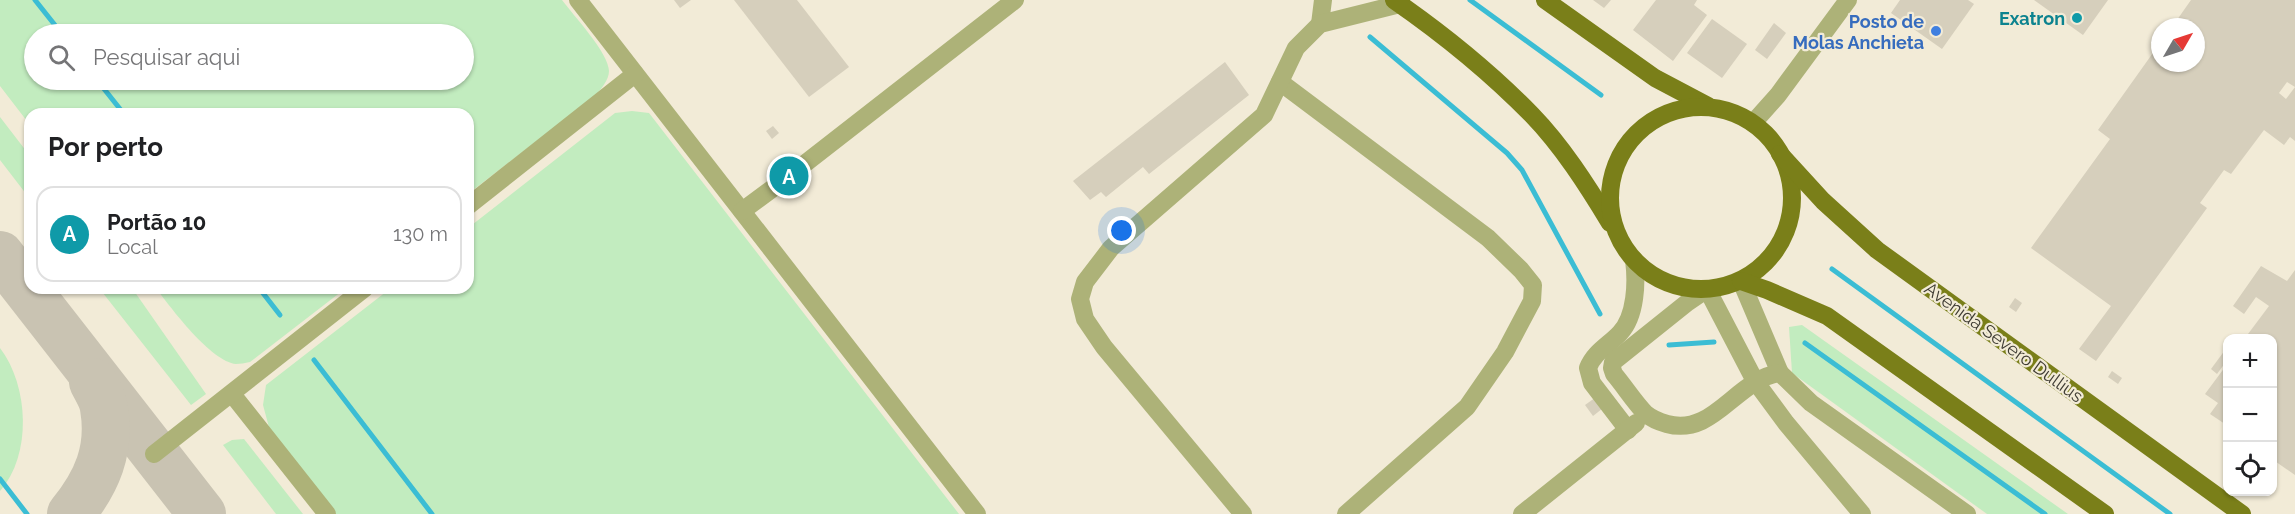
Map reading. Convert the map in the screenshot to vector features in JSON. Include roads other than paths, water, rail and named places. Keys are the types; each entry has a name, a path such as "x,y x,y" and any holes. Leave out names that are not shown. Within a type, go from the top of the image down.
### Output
{"main road":[{"path":"1397,2 1446,37 1532,116 1586,182 1634,260 1656,278 1682,287 1707,289 1741,281 1770,258 1782,239 1790,218 1792,196 1789,174 1769,137 1753,123 1732,112 1710,107 1655,78 1545,0"},
{"path":"1618,237 1610,213 1610,188 1616,164 1627,143 1644,126 1665,114 1687,108 1710,107"},
{"name":"Avenida Severo Dullius","path":"1780,154 1822,201 1877,250 2242,514"},
{"path":"1741,281 1827,316 2105,514"}],"street":[{"path":"578,0 977,514"},
{"path":"798,169 1016,0"},
{"path":"1320,24 1323,0"},
{"path":"1753,123 1778,95 1848,0"},
{"path":"1243,514 1104,347 1085,319 1080,299 1085,282 1111,248 1264,115 1296,48 1320,24 1397,2"},
{"path":"474,201 635,74"},
{"path":"1280,82 1488,238 1533,285 1533,301 1505,352 1467,407 1346,514"},
{"path":"741,211 780,183"},
{"path":"1628,430 1592,383 1588,368 1594,356 1622,332 1635,286 1634,260"},
{"path":"1741,281 1780,373 1811,403 1967,514"},
{"path":"1780,373 1755,381 1702,423 1682,426 1670,425 1647,415 1614,374 1612,368 1613,362 1707,289 1755,381 1786,423 1862,514"},
{"path":"154,454 357,294"},
{"path":"232,394 327,514"},
{"path":"1786,423 1811,403"},
{"path":"1522,514 1647,415"}],"waterway":[{"path":"35,0 54,24"},
{"path":"1470,0 1601,95"},
{"path":"1370,37 1507,153 1522,170 1600,314"},
{"path":"105,90 119,108"},
{"path":"1832,269 2170,514"},
{"path":"264,294 280,315"},
{"path":"1669,345 1714,342"},
{"path":"1805,343 2045,514"},
{"path":"314,360 432,514"},
{"path":"0,479 27,514"}],"place":[{"name":"Exatron","path":"2077,18"},
{"name":"Posto de Molas Anchieta","path":"1936,31"},
{"name":"Portão 10","path":"789,176"}]}
